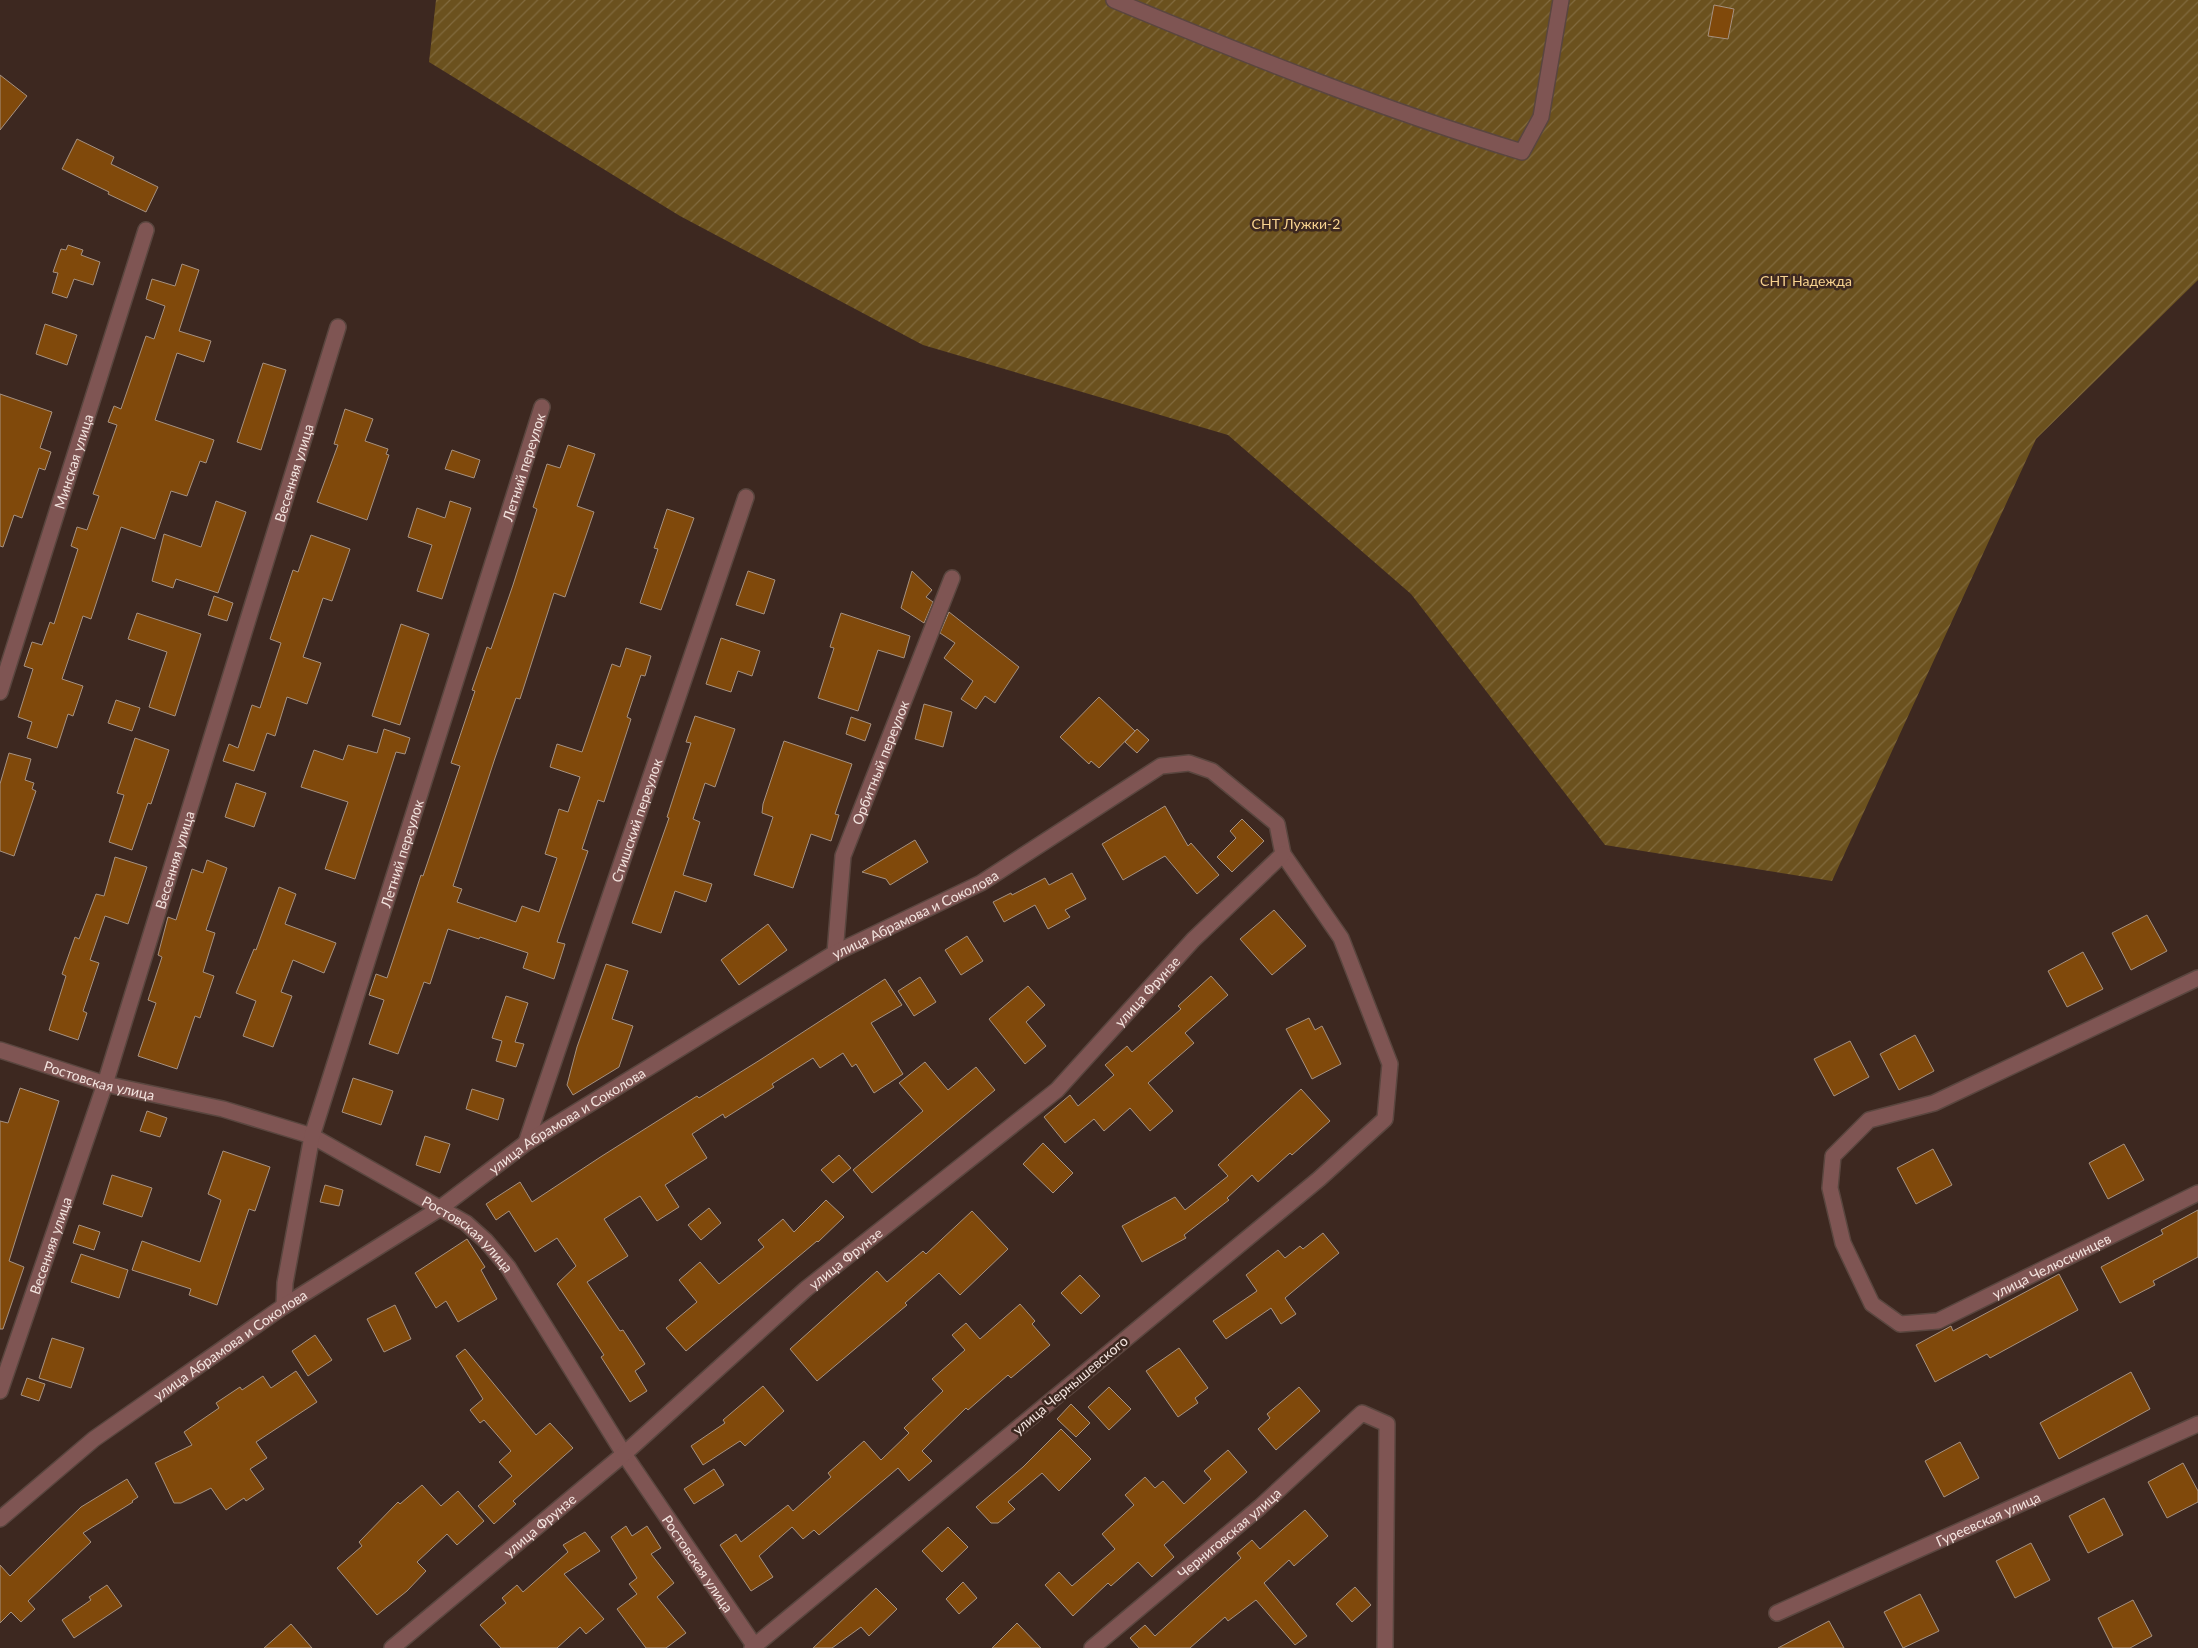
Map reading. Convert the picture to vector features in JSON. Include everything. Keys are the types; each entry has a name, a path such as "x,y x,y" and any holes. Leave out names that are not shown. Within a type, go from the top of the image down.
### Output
{"street":[{"path":"1114,0 1195,34 1437,125 1522,152 1541,117 1561,0"},
{"name":"Минская улица","path":"0,692 146,230"},
{"name":"Весенняя улица","path":"0,1391 105,1084 338,327"},
{"name":"Летний переулок","path":"284,1306 285,1283 312,1136 542,407"},
{"name":"Стишский переулок","path":"526,1143 746,497"},
{"name":"Орбитный переулок","path":"835,953 843,856 952,578"},
{"name":"улица Абрамова и Соколова","path":"0,1519 94,1439 284,1306 439,1209 526,1143 835,953 981,883 1161,766 1189,764 1212,771 1277,824 1283,854"},
{"name":"улица Чернышевского","path":"754,1647 1319,1179 1385,1119 1390,1064 1341,938 1283,854"},
{"name":"улица Фрунзе","path":"392,1648 624,1454 806,1289 1057,1090 1193,940 1283,854"},
{"name":"улица Челюскинцев","path":"2198,978 1934,1103 1869,1120 1833,1156 1830,1188 1843,1243 1872,1304 1900,1324 1938,1321 2198,1193"},
{"name":"Ростовская улица","path":"0,1050 105,1084 223,1109 312,1136 466,1223 486,1241 508,1267 624,1454 754,1647"},
{"name":"Черниговская улица","path":"1092,1648 1260,1507 1362,1413 1387,1424 1385,1648"},
{"name":"Гуреевская улица","path":"1777,1613 2198,1424"}],"green space":[{"path":"436,0 2198,0 2198,280 2036,439 1832,881 1605,845 1411,594 1228,435 923,345 680,216 429,62"}],"building":[{"path":"1714,5 1734,9 1728,39 1708,36"},
{"path":"0,75 27,96 0,130"},
{"path":"77,139 114,157 111,164 158,187 146,212 62,169"},
{"path":"68,245 83,250 81,255 100,262 93,285 74,279 67,298 52,293 58,273 53,272 61,249 66,250"},
{"path":"182,264 199,270 179,331 211,341 204,362 177,353 155,420 214,440 206,463 200,461 187,496 171,491 155,539 121,527 91,619 83,616 62,679 83,686 73,716 68,714 57,748 27,738 32,722 18,717 33,669 24,666 32,642 42,645 50,622 54,624 78,549 71,546 77,527 87,530 99,496 93,494 117,425 108,422 114,406 121,409 146,336 154,339 165,306 146,299 152,279 175,286"},
{"path":"45,324 77,335 67,365 36,354"},
{"path":"263,363 286,370 261,450 237,442"},
{"path":"0,394 52,412 40,448 51,452 45,470 39,468 22,518 14,515 3,547 0,546"},
{"path":"345,409 373,419 365,441 388,449 386,454 389,455 367,520 317,502 338,445 334,444"},
{"path":"568,445 595,454 577,506 594,512 565,597 554,593 520,699 516,698 453,886 462,889 457,902 516,922 522,906 539,912 557,858 545,854 559,809 568,812 580,777 550,767 557,744 582,752 612,664 620,667 626,648 651,656 645,676 641,675 627,717 631,719 604,802 598,800 582,849 588,851 557,942 565,944 554,979 523,968 528,953 480,937 479,939 448,929 430,984 424,982 398,1054 369,1044 384,1000 369,995 376,974 387,978 421,875 423,876 445,811 460,766 451,763 475,691 472,690 487,647 491,649 513,585 537,509 533,507 547,464 560,468"},
{"path":"452,450 480,460 474,478 445,469"},
{"path":"216,501 246,512 218,593 176,579 173,588 152,581 164,534 201,547"},
{"path":"450,501 471,508 442,599 417,591 432,545 408,537 417,508 445,518"},
{"path":"667,509 694,518 661,610 640,603 658,549 654,548"},
{"path":"311,535 350,549 332,601 323,598 303,657 321,663 307,704 287,697 275,736 267,733 254,771 223,761 229,744 238,748 252,705 260,708 281,643 270,639 293,570 298,572"},
{"path":"748,571 775,580 764,614 736,605"},
{"path":"912,571 932,590 926,597 933,602 924,623 901,608"},
{"path":"214,596 233,603 227,621 208,615"},
{"path":"949,612 1019,667 995,703 985,696 976,709 961,699 973,681 944,658 955,643 940,633"},
{"path":"137,613 201,634 175,716 149,707 167,652 128,639"},
{"path":"841,613 910,636 904,658 878,650 858,711 818,698 834,648 830,647"},
{"path":"401,624 429,634 400,725 372,716"},
{"path":"721,638 760,651 752,676 738,671 731,692 706,684"},
{"path":"1099,697 1135,731 1099,768 1091,761 1089,764 1060,737"},
{"path":"116,700 140,708 132,731 108,723"},
{"path":"924,704 952,712 943,747 915,739"},
{"path":"695,716 735,729 715,787 705,783 693,819 700,822 683,875 712,884 706,902 675,891 661,933 632,923 669,818 667,817 691,743 686,742"},
{"path":"851,717 871,724 865,741 846,734"},
{"path":"384,729 410,738 405,754 396,752 355,879 325,869 348,802 301,787 314,750 343,760 348,745 377,753"},
{"path":"1137,729 1149,740 1137,753 1125,742"},
{"path":"135,738 169,750 151,804 148,803 132,850 109,842 124,795 117,793"},
{"path":"784,741 852,764 835,814 839,815 831,841 811,834 793,888 754,875 773,817 762,813 763,804"},
{"path":"9,753 31,759 25,780 34,783 32,789 36,791 14,856 0,851 0,784"},
{"path":"236,783 266,793 254,827 225,817"},
{"path":"1165,806 1188,846 1191,843 1219,875 1197,894 1165,856 1123,880 1102,844"},
{"path":"1242,819 1264,841 1232,872 1217,857 1236,838 1230,831"},
{"path":"915,840 928,862 890,885 886,879 862,872"},
{"path":"115,857 147,867 128,924 105,916 90,960 99,963 83,1011 87,1013 78,1040 49,1030 66,976 62,974 75,937 79,939 96,894 104,896"},
{"path":"207,860 227,868 206,930 215,933 203,972 214,976 200,1018 195,1016 177,1069 138,1056 156,1003 148,1000 162,957 158,955 168,917 176,920 192,869 203,873"},
{"path":"1072,873 1086,899 1065,910 1070,917 1048,929 1035,905 1004,922 993,902 1011,893 1012,895 1045,878 1049,885"},
{"path":"279,887 296,894 285,924 336,943 324,973 293,960 281,992 292,996 273,1047 243,1036 256,1001 236,993 254,949 256,950"},
{"path":"1274,910 1306,946 1272,975 1240,939"},
{"path":"2147,915 2167,951 2131,970 2112,933"},
{"path":"768,924 787,950 739,985 721,960"},
{"path":"967,936 983,961 961,975 945,950"},
{"path":"2083,952 2103,989 2067,1007 2048,971"},
{"path":"606,964 628,971 612,1019 633,1026 619,1067 573,1095 567,1085 577,1047"},
{"path":"1211,976 1228,995 1185,1033 1194,1043 1148,1083 1173,1111 1150,1131 1130,1108 1104,1131 1094,1119 1065,1143 1044,1117 1070,1095 1078,1106 1114,1075 1105,1065 1127,1046 1132,1052 1181,1009 1178,1006"},
{"path":"920,977 936,1002 914,1016 898,991"},
{"path":"885,979 902,1005 871,1023 903,1074 874,1093 856,1064 852,1067 843,1053 820,1068 813,1058 772,1084 774,1087 725,1118 723,1114 692,1134 707,1158 665,1185 679,1207 657,1221 640,1196 604,1219 628,1256 587,1282 620,1331 623,1330 645,1364 635,1371 647,1391 630,1402 601,1357 604,1355 557,1284 576,1266 557,1238 535,1252 509,1211 496,1220 486,1204 520,1182 532,1202 697,1096 699,1098 760,1060"},
{"path":"1028,986 1045,1005 1026,1022 1046,1046 1025,1064 989,1019"},
{"path":"506,996 528,1003 515,1042 524,1044 516,1067 496,1061 502,1041 492,1038"},
{"path":"1309,1018 1315,1030 1322,1026 1341,1064 1312,1079 1286,1029"},
{"path":"1915,1035 1934,1071 1899,1090 1880,1054"},
{"path":"1850,1041 1869,1077 1834,1096 1814,1059"},
{"path":"925,1062 948,1090 976,1067 995,1090 872,1193 853,1170 923,1111 899,1083"},
{"path":"353,1078 393,1091 381,1125 342,1112"},
{"path":"20,1088 59,1101 9,1261 24,1267 3,1329 0,1329 0,1121 8,1123"},
{"path":"472,1089 504,1099 498,1120 466,1109"},
{"path":"1301,1089 1330,1121 1258,1182 1252,1175 1227,1198 1229,1200 1184,1235 1186,1238 1142,1262 1122,1226 1175,1197 1185,1210 1228,1176 1218,1165"},
{"path":"147,1111 167,1118 160,1137 140,1131"},
{"path":"425,1136 450,1144 440,1173 416,1165"},
{"path":"1043,1143 1073,1173 1053,1193 1023,1164"},
{"path":"2124,1144 2144,1180 2108,1199 2089,1163"},
{"path":"1933,1149 1952,1185 1916,1204 1897,1168"},
{"path":"223,1151 270,1167 255,1211 249,1209 217,1305 189,1295 191,1289 132,1270 142,1241 200,1262 221,1200 208,1194"},
{"path":"839,1155 851,1168 833,1183 821,1170"},
{"path":"112,1175 152,1188 142,1217 103,1204"},
{"path":"325,1185 343,1190 339,1206 320,1202"},
{"path":"826,1200 844,1217 818,1242 686,1351 666,1328 697,1302 679,1280 700,1262 719,1284 764,1247 758,1240 783,1219 794,1232"},
{"path":"709,1208 721,1223 701,1240 688,1225"},
{"path":"2198,1210 2198,1257 2153,1281 2155,1285 2120,1303 2101,1267 2163,1234 2161,1230"},
{"path":"972,1211 1008,1249 960,1295 939,1273 905,1303 907,1305 817,1381 790,1349 877,1271 887,1282 923,1251 926,1254"},
{"path":"79,1225 100,1232 94,1250 73,1243"},
{"path":"1323,1233 1339,1253 1285,1298 1296,1314 1281,1324 1271,1308 1226,1339 1213,1321 1257,1291 1246,1275 1278,1250 1285,1258 1300,1246 1303,1249"},
{"path":"467,1239 485,1267 481,1270 497,1299 458,1322 446,1301 436,1308 415,1273"},
{"path":"81,1254 128,1270 119,1298 71,1282"},
{"path":"2059,1274 2078,1310 1990,1358 1987,1354 1935,1382 1916,1345 1951,1326 1953,1331"},
{"path":"1080,1275 1100,1296 1081,1314 1061,1293"},
{"path":"1020,1304 1035,1321 1032,1324 1050,1345 1011,1378 1008,1375 968,1410 966,1408 922,1451 932,1461 909,1481 898,1468 819,1535 814,1530 803,1539 792,1527 759,1556 773,1577 751,1591 720,1545 736,1534 741,1542 788,1505 793,1511 831,1477 828,1473 864,1441 881,1460 909,1433 904,1428 943,1391 932,1379 965,1350 952,1335 966,1323 980,1339"},
{"path":"395,1305 411,1339 384,1352 367,1319"},
{"path":"315,1335 332,1360 308,1376 292,1351"},
{"path":"52,1338 84,1348 71,1388 39,1378"},
{"path":"1179,1348 1208,1388 1195,1398 1198,1403 1178,1417 1146,1371"},
{"path":"465,1349 536,1435 550,1423 573,1448 513,1501 516,1504 494,1524 478,1506 512,1476 499,1462 511,1451 484,1420 480,1423 470,1410 483,1399 456,1356"},
{"path":"296,1371 317,1402 256,1442 267,1458 250,1469 264,1489 246,1501 244,1498 226,1510 211,1488 181,1503 174,1503 155,1463 192,1445 184,1432 219,1408 216,1403 240,1387 242,1390 263,1376 271,1388"},
{"path":"2131,1372 2150,1409 2059,1459 2040,1423"},
{"path":"27,1378 45,1384 39,1401 21,1395"},
{"path":"763,1386 784,1411 745,1446 740,1441 703,1465 691,1446 725,1423 723,1420"},
{"path":"1109,1387 1131,1409 1109,1430 1088,1407"},
{"path":"1299,1387 1320,1411 1276,1450 1258,1429 1270,1418 1267,1414"},
{"path":"1071,1404 1090,1423 1076,1437 1057,1419"},
{"path":"1061,1429 1091,1459 1059,1491 1042,1473 1008,1502 1015,1509 998,1523 991,1523 976,1507 1023,1467"},
{"path":"1960,1442 1979,1478 1944,1497 1925,1461"},
{"path":"1228,1450 1247,1472 1164,1545 1174,1557 1152,1577 1138,1562 1111,1586 1108,1583 1073,1616 1045,1585 1059,1572 1072,1586 1115,1549 1102,1534 1134,1505 1125,1495 1145,1477 1155,1488 1163,1481 1184,1504 1211,1479 1204,1471"},
{"path":"2183,1463 2198,1491 2198,1502 2167,1518 2148,1482"},
{"path":"714,1469 724,1485 694,1504 684,1489"},
{"path":"127,1479 138,1497 83,1533 91,1542 28,1601 35,1609 21,1622 11,1612 0,1623 0,1565 10,1576 81,1507"},
{"path":"422,1485 441,1506 458,1491 484,1521 457,1545 447,1534 417,1562 426,1571 407,1591 377,1615 337,1568 362,1546 359,1542 398,1502 400,1504"},
{"path":"2104,1498 2123,1535 2088,1553 2069,1516"},
{"path":"1305,1510 1328,1536 1294,1566 1289,1560 1264,1583 1307,1636 1295,1645 1256,1600 1228,1621 1225,1617 1190,1648 1139,1648 1130,1638 1145,1625 1155,1636 1241,1558 1237,1553 1252,1540 1260,1549"},
{"path":"626,1526 632,1536 647,1526 661,1548 651,1554 674,1583 657,1597 686,1633 666,1648 646,1648 617,1609 637,1594 629,1584 637,1578 611,1537"},
{"path":"948,1527 968,1547 942,1572 922,1551"},
{"path":"585,1532 600,1551 564,1574 604,1619 586,1634 580,1627 557,1648 501,1648 480,1625 506,1603 502,1598 517,1585 523,1592 568,1552 563,1545"},
{"path":"2031,1543 2050,1580 2015,1598 1996,1561"},
{"path":"963,1582 977,1598 959,1614 946,1599"},
{"path":"107,1585 122,1606 74,1638 62,1620 91,1600 89,1597"},
{"path":"1355,1587 1371,1605 1352,1622 1336,1604"},
{"path":"876,1588 897,1609 869,1636 861,1627 832,1648 813,1648"},
{"path":"1920,1594 1939,1631 1903,1648 1884,1612"},
{"path":"2133,1600 2152,1636 2130,1648 2113,1648 2098,1618"},
{"path":"1829,1621 1844,1648 1778,1648"},
{"path":"1017,1623 1041,1648 992,1648"},
{"path":"291,1624 312,1648 264,1648"}],"park label":[{"name":"СНТ Лужки-2","path":"1296,223"},
{"name":"СНТ Надежда","path":"1806,280"}]}
